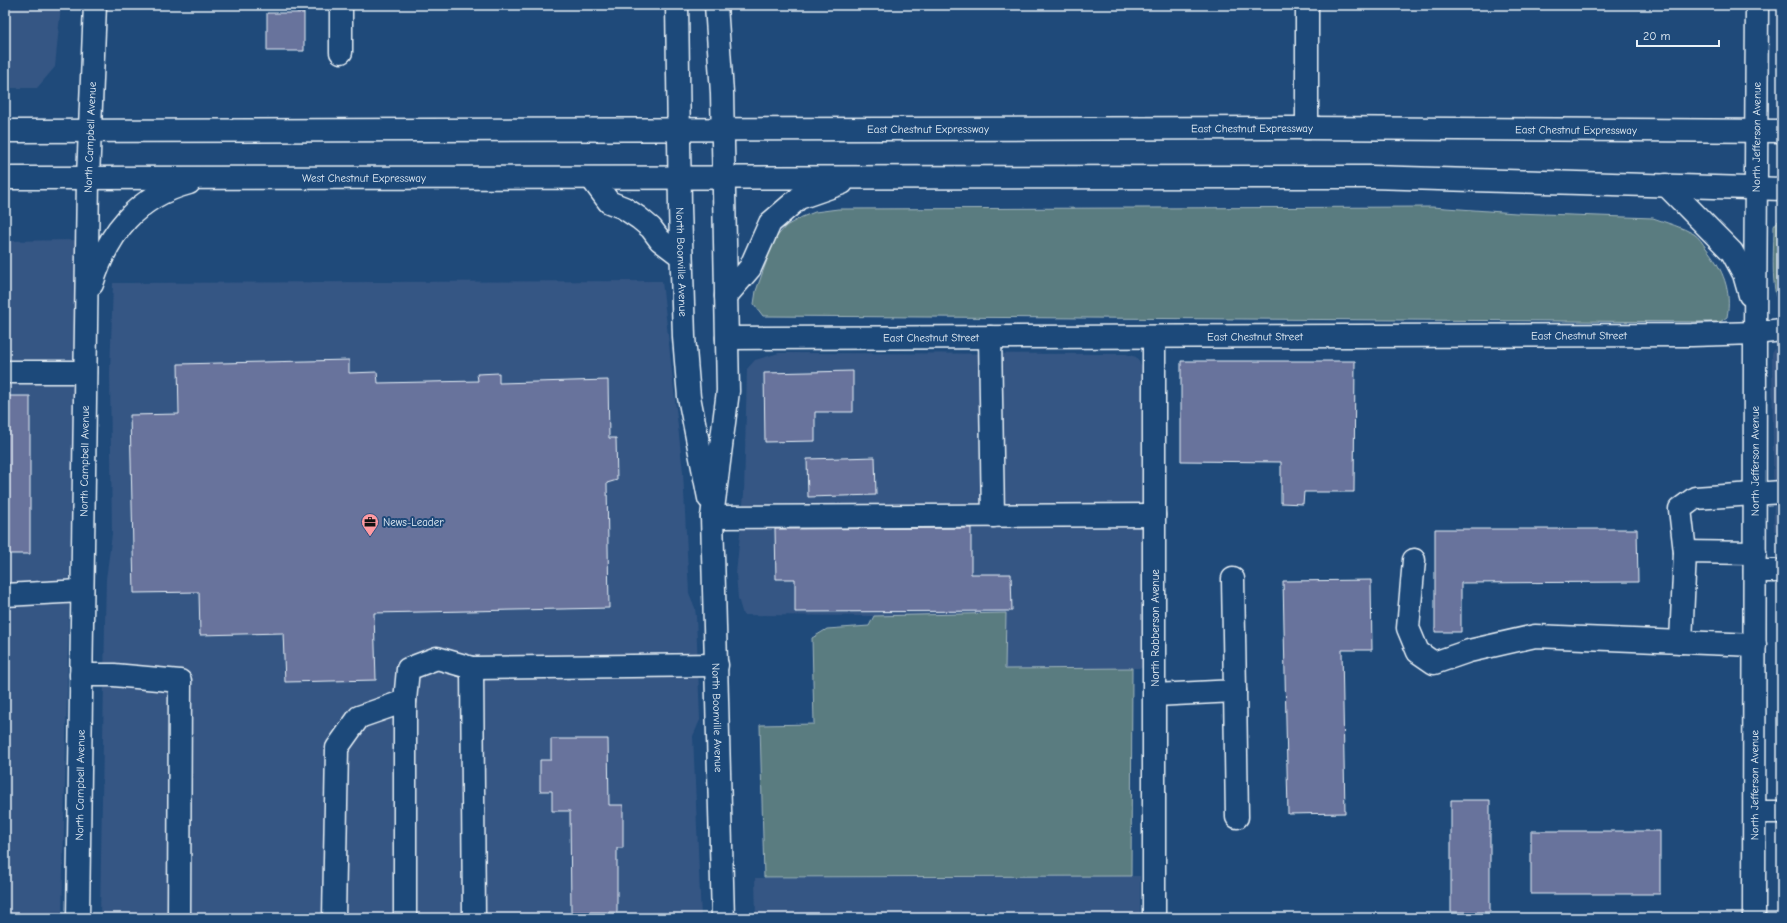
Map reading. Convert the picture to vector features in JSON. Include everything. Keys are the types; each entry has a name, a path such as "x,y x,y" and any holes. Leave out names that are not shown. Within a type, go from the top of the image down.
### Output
{"main road":[{"name":"North Campbell Avenue","path":"78,918 88,178 96,5"},
{"path":"341,5 341,52"},
{"name":"North Boonville Avenue","path":"677,5 681,256 684,337 689,397 712,517"},
{"name":"North Boonville Avenue","path":"716,5 722,94 728,390 712,517 723,918"},
{"path":"1307,5 1307,128"},
{"name":"North Jefferson Avenue","path":"1754,918 1757,5"},
{"name":"East Chestnut Expressway","path":"723,130 1307,128 1782,130"},
{"path":"5,131 723,130"},
{"path":"724,178 1371,177 1782,189"},
{"name":"West Chestnut Expressway","path":"5,178 724,178"},
{"path":"86,302 97,267 107,246 119,227 148,201 167,191 206,178"},
{"path":"726,296 750,268 770,223 800,198 856,178"},
{"path":"592,179 609,202 624,208 639,218 651,228 660,240 681,256"},
{"path":"1666,186 1732,252 1744,274 1755,312"},
{"name":"East Chestnut Street","path":"727,338 1692,335 1755,333 1782,330"},
{"path":"990,337 993,516"},
{"name":"North Robberson Avenue","path":"1154,337 1154,918"},
{"path":"5,372 85,372"},
{"path":"1681,642 1686,552 1680,509 1695,498 1782,492"},
{"path":"712,517 1154,515"},
{"path":"1686,552 1755,562 1782,571"},
{"path":"1414,560 1408,628 1418,652 1434,662 1468,652 1535,636 1754,645"},
{"path":"1232,579 1237,817"},
{"path":"5,595 82,591"},
{"path":"405,918 405,701 408,669 437,658 472,668 716,665"},
{"path":"472,668 474,918"},
{"path":"81,675 114,675 180,681 179,918"},
{"path":"1155,695 1235,691"},
{"path":"334,918 337,748 359,717 405,701"},
{"path":"1754,812 1782,812"}],"shaded area":[{"path":"5,5 61,5 55,67 37,88 5,88"},
{"path":"1778,5 1782,5 1782,90 1780,85"},
{"path":"77,240 62,918 5,918 5,241"},
{"path":"662,281 683,472 689,593 695,608 696,617 700,720 693,736 701,918 100,918 106,579 112,534 110,373 113,283"},
{"path":"1782,344 1782,531 1774,531 1772,354 1777,345"},
{"path":"779,353 1126,354 1136,357 1142,366 1145,383 1143,668 1005,669 1005,613 874,616 743,615 738,598 736,574 744,494 747,369 755,360"},
{"path":"1140,876 1140,918 756,918 755,878"}],"green space":[{"path":"1432,207 1516,213 1653,218 1679,227 1698,237 1717,264 1727,289 1727,317 1720,322 763,316 754,304 756,291 774,240 786,226 815,212 838,209"},
{"path":"1782,220 1782,308 1780,307 1777,299 1773,268 1774,226 1777,222"},
{"path":"1006,613 1005,669 1132,668 1131,876 764,877 760,725 814,724 812,638 827,629 869,626 874,616"}],"building":[{"path":"267,13 304,13 304,51 267,51"},
{"name":"News-Leader","path":"349,360 349,373 377,372 378,383 478,381 477,374 499,373 499,383 608,380 609,438 616,438 617,480 607,483 609,608 374,613 376,680 285,682 283,633 200,635 199,592 134,593 130,415 179,414 178,364"},
{"path":"1181,361 1355,361 1354,492 1304,492 1303,504 1281,503 1281,462 1181,461"},
{"path":"853,371 853,412 815,412 815,441 765,442 764,373"},
{"path":"5,396 30,396 30,554 5,554"},
{"path":"875,457 876,495 808,497 807,459"},
{"path":"971,528 971,574 1011,574 1012,611 795,612 795,579 776,579 775,529"},
{"path":"1435,529 1637,529 1638,582 1461,583 1461,632 1435,632"},
{"path":"1371,580 1372,650 1342,650 1345,813 1288,814 1283,581"},
{"path":"551,739 608,739 609,805 623,805 623,848 617,848 617,912 571,912 570,811 552,811 552,791 540,791 540,760 551,760"},
{"path":"1451,800 1490,800 1490,912 1451,912"},
{"path":"1531,831 1660,831 1660,894 1531,894"},
{"path":"1317,914 1444,916 1444,918 1317,918"}],"place":[{"name":"News-Leader","path":"370,537"}]}
